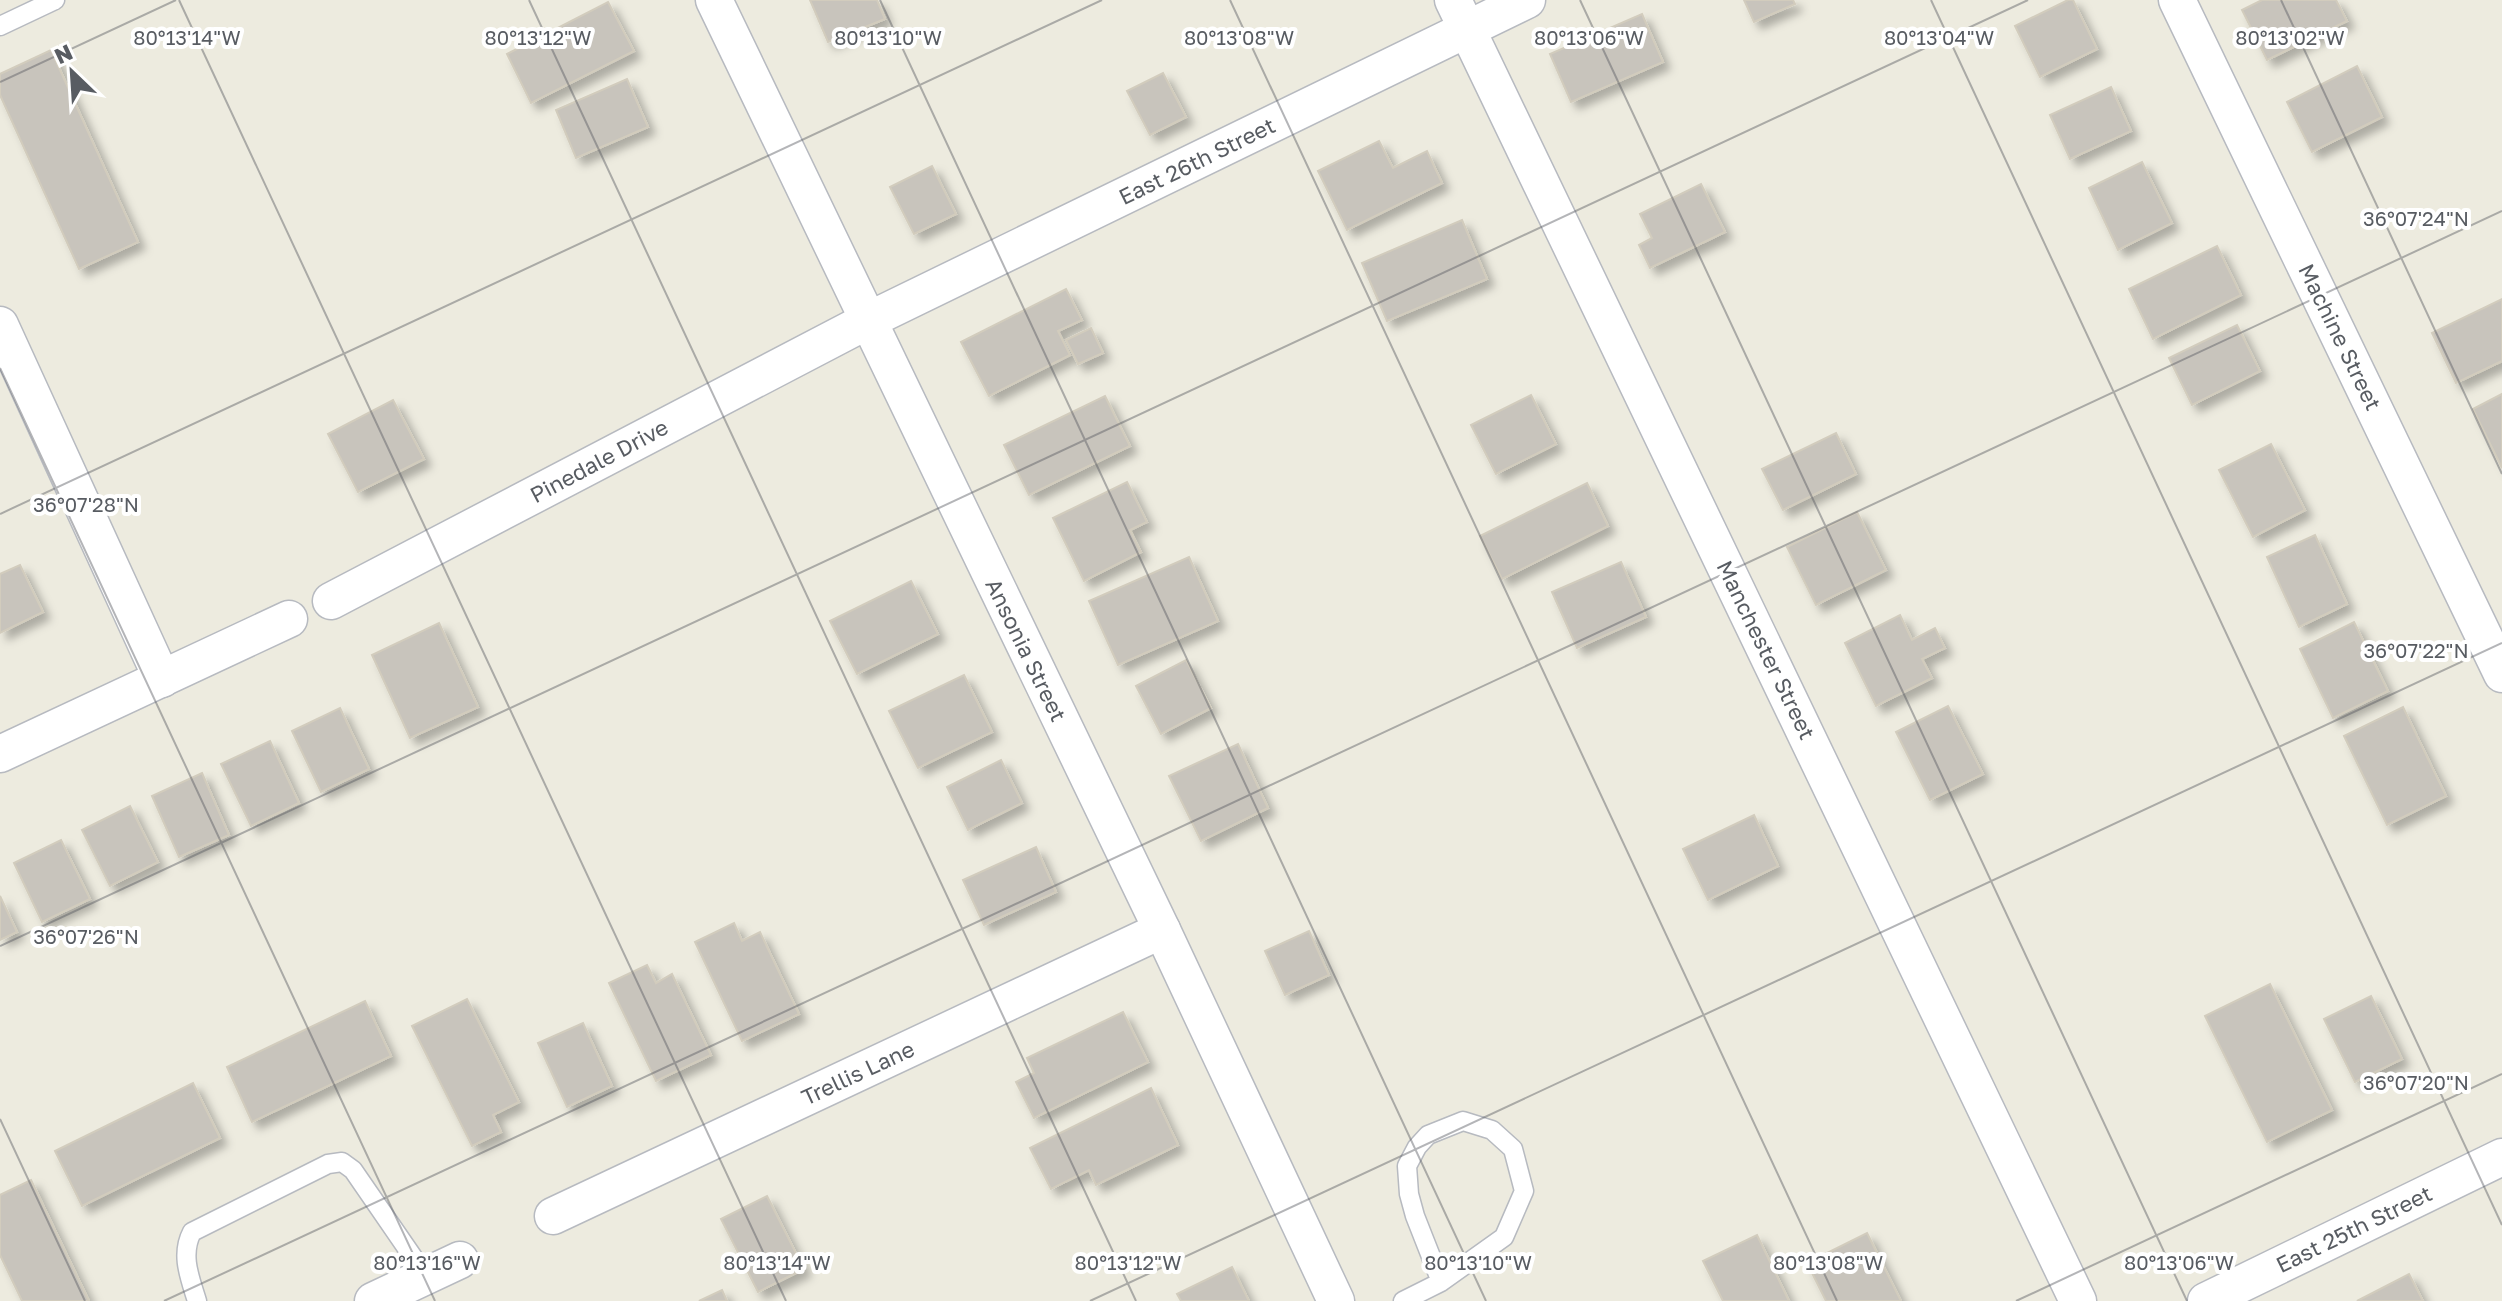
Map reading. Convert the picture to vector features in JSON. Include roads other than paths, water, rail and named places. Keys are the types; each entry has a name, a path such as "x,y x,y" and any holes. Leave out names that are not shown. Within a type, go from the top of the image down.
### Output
{"street":[{"name":"Ansonia Street","path":"714,0 1162,930 1336,1301"},
{"name":"East 26th Street","path":"867,321 1460,15 1527,0"},
{"name":"Machine Street","path":"2177,0 2502,674"},
{"name":"Manchester Street","path":"1460,15 2078,1301"},
{"name":"Pinedale Drive","path":"331,601 867,321"},
{"path":"0,325 162,679"},
{"path":"0,754 289,619"},
{"name":"Trellis Lane","path":"553,1216 1162,930"},
{"name":"East 25th Street","path":"2206,1301 2502,1157"},
{"path":"403,1292 460,1260"}],"lane":[{"path":"0,26 55,0"},
{"path":"1403,1301 1441,1282 1504,1237 1524,1191 1513,1149 1492,1130 1463,1121 1428,1135 1407,1166 1409,1194 1415,1216 1441,1282"},
{"path":"197,1301 188,1272 185,1245 192,1232 328,1164 342,1162 353,1170 403,1292"}]}
